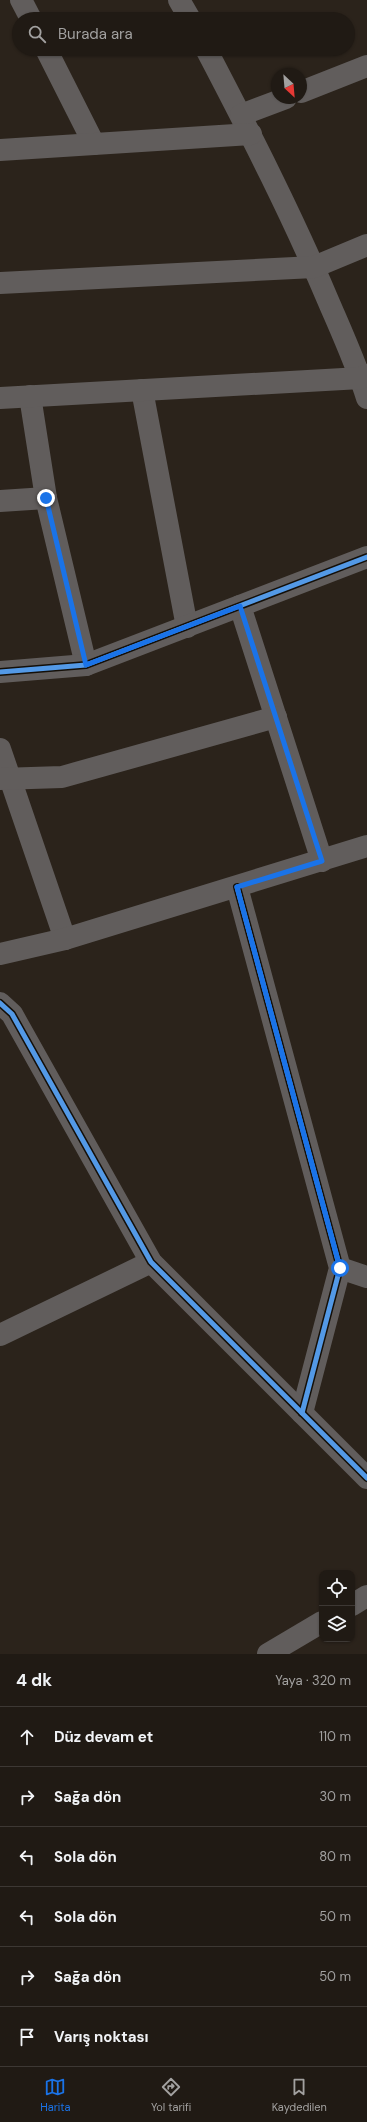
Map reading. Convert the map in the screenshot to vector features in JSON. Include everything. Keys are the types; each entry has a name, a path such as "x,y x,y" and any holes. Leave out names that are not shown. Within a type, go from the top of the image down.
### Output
{"street":[{"path":"21,0 27,12"},
{"path":"179,0 186,12"},
{"path":"50,56 94,144"},
{"path":"0,398 142,390 365,384 314,268 246,124 210,56"},
{"path":"307,90 367,66"},
{"path":"0,150 94,144 246,124 277,104"},
{"path":"0,283 314,268 367,245"},
{"path":"142,390 187,627"},
{"path":"30,396 46,498 86,665"},
{"path":"0,501 46,498"},
{"path":"0,672 86,665 367,557"},
{"path":"240,606 322,861"},
{"path":"5,779 62,777 276,717"},
{"path":"0,749 5,779 64,939"},
{"path":"0,954 64,939 367,846"},
{"path":"237,887 340,1268 302,1413"},
{"path":"0,1003 12,1014 151,1262 367,1478"},
{"path":"0,1335 151,1262"},
{"path":"340,1268 367,1277"},
{"path":"355,1603 367,1596"},
{"path":"271,1653 319,1624"}],"cycle path":[{"path":"0,672 86,665 367,557"},
{"path":"237,887 340,1268 302,1413"},
{"path":"0,1003 12,1014 151,1262 367,1478"}],"route":[{"path":"46,498 86,665 240,606 322,861 237,887 340,1268"}]}
